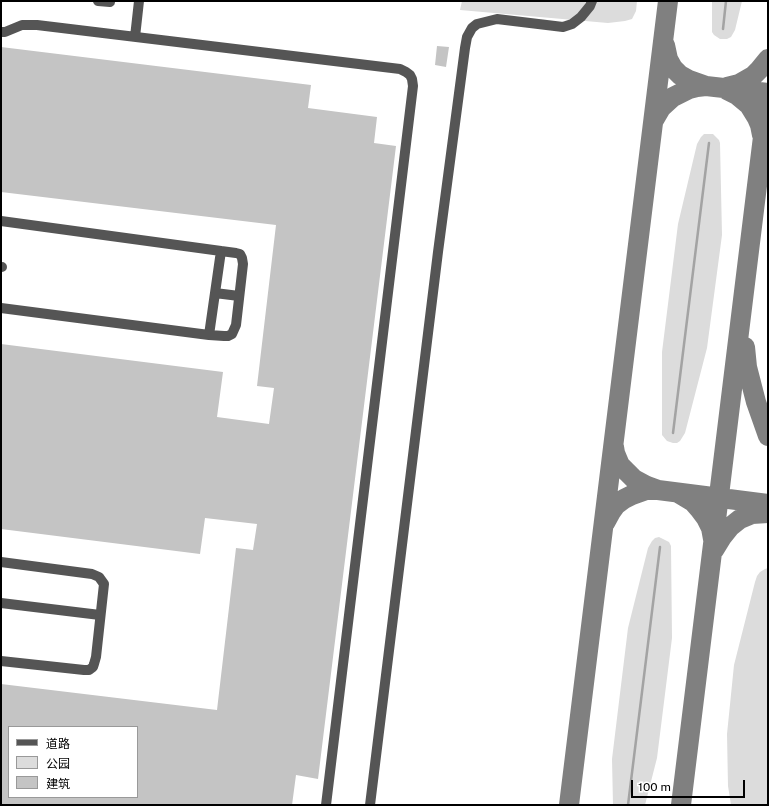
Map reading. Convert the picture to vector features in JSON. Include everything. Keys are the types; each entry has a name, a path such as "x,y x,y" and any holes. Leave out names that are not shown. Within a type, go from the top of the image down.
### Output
{"lane":[{"path":"98,1 110,2"},
{"path":"135,37 139,1"},
{"path":"370,805 438,252 464,48 467,37 472,28 477,24 497,19 563,27 572,24 581,17 592,1"},
{"path":"1,32 5,32 22,25 37,25 400,69 410,75 412,79 412,94 326,805"},
{"path":"1,221 236,253 240,254 243,264 236,325 232,334 224,336 1,308"},
{"path":"209,335 221,251"},
{"path":"215,294 239,296"},
{"path":"1,562 92,574 100,577 104,584 94,664 89,670 1,660"},
{"path":"1,603 100,615"}],"green space":[{"path":"462,1 637,1 636,11 632,19 608,23 460,10"},
{"path":"712,1 742,1 735,30 731,37 727,39 720,39 712,32"},
{"path":"704,134 713,134 720,143 722,235 707,348 685,433 680,441 673,443 667,441 662,435 662,352 678,224 697,144"},
{"path":"659,537 669,542 671,546 672,638 657,758 645,805 613,805 612,759 628,628 648,548 655,538"},
{"path":"768,568 768,805 731,805 728,786 727,734 734,665 757,576 760,572"}],"building":[{"path":"437,46 449,47 446,67 435,65"},
{"path":"1,47 311,85 308,108 377,117 374,143 396,146 318,779 296,775 292,805 1,805 1,684 217,710 236,548 253,550 257,524 205,518 200,554 1,529 1,344 223,372 217,417 269,424 274,388 257,386 276,225 1,192"}],"waterway":[{"path":"723,29 726,1"},
{"path":"673,433 709,143"},
{"path":"628,805 660,547"}],"taxiway":[{"path":"569,805 668,1"},
{"path":"665,45 668,59 673,68 680,75 689,80 706,86 768,93"},
{"path":"727,87 739,84 753,76 768,59"},
{"path":"654,120 661,108 673,97 689,89 706,86"},
{"path":"727,90 737,95 749,105 757,118 762,135"},
{"path":"681,805 768,96"},
{"path":"745,347 747,367 756,402 768,436"},
{"path":"614,447 620,465 634,479 658,490"},
{"path":"605,523 616,505 624,499 646,490 658,490 768,504"},
{"path":"678,493 693,502 700,510 711,528 713,539"},
{"path":"714,550 730,527 740,519 752,514 768,513"}]}
